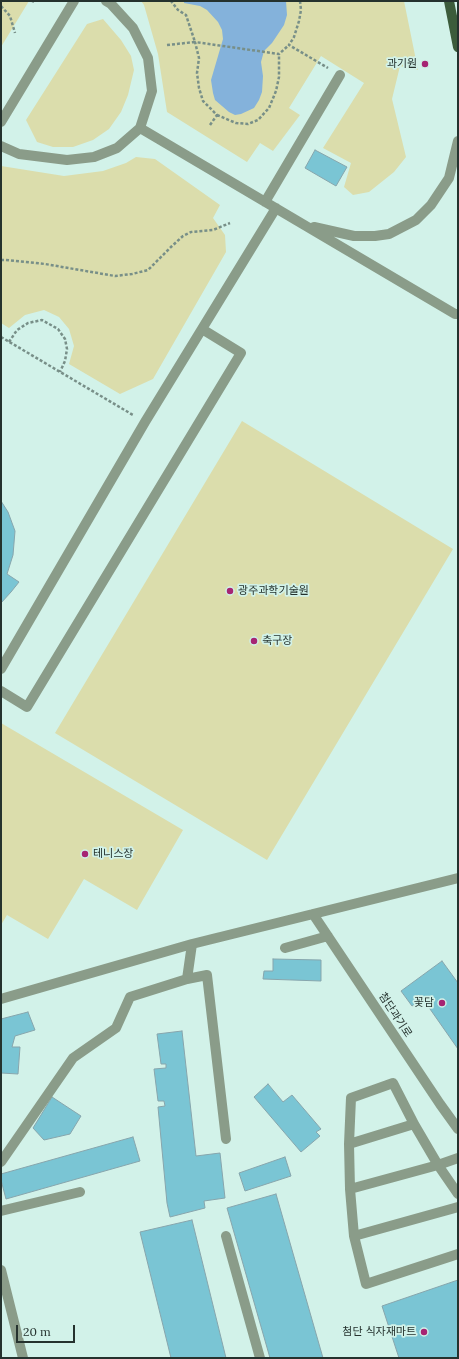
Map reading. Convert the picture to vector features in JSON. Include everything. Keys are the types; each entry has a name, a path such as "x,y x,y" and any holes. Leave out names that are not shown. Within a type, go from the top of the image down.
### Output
{"main road":[{"path":"449,1 458,47"}],"street":[{"path":"1,122 74,1"},
{"path":"1,146 19,154 67,160 94,157 117,148 140,128 152,91 148,58 133,28 111,4 106,1"},
{"path":"266,202 340,75"},
{"path":"140,128 448,310 458,314"},
{"path":"304,225 354,236 389,234 402,228 416,220 431,205 450,178 458,141"},
{"path":"1,669 145,422 276,208"},
{"path":"1,691 27,707 241,353 202,329"},
{"path":"1,999 192,944 458,878"},
{"name":"첨단과기로","path":"314,914 458,1129"},
{"path":"285,948 328,936"},
{"path":"187,980 192,944"},
{"path":"1,1162 73,1058 116,1028 130,997 207,975 226,1139"},
{"path":"458,1194 438,1165 414,1124 393,1083 351,1098 349,1144 350,1189 354,1236 366,1284 458,1254"},
{"path":"349,1144 414,1124"},
{"path":"350,1189 438,1165 458,1158"},
{"path":"1,1211 80,1192"},
{"path":"354,1236 458,1207"},
{"path":"226,1236 260,1358"},
{"path":"1,1270 5,1306 22,1358"}],"path":[{"path":"171,1 178,10 186,16 195,42 198,58 197,73 199,88 203,101 217,115 236,123 248,124 258,120 269,108 279,77 279,54 294,37 300,21 300,1"},
{"path":"1,6 10,16 15,33"},
{"path":"167,45 195,42 279,54"},
{"path":"289,44 340,75"},
{"path":"210,126 217,115"},
{"path":"1,260 46,264 115,276 132,274 148,270 183,236 191,232 214,230 230,223"},
{"path":"9,342 17,330 28,323 42,320 58,329 65,339 67,349 65,361 60,372"},
{"path":"1,337 135,416"}],"green space":[{"path":"1,1 29,1 1,47"},
{"path":"141,1 404,1 418,70 400,66 392,99 406,157 394,172 369,192 353,195 344,187 351,163 323,148 364,83 321,56 289,108 300,115 273,151 260,143 247,162 167,112 158,54 144,5"},
{"path":"103,19 121,40 131,56 134,70 128,95 121,112 109,129 93,140 73,147 53,147 37,142 26,120 87,24"},
{"path":"136,157 155,159 220,205 213,218 225,235 226,252 153,379 120,394 69,364 74,346 69,329 59,317 44,310 25,315 9,328 1,323 1,166 64,176 103,171 126,163"},
{"name":"축구장","path":"242,421 453,549 267,860 55,733"},
{"name":"테니스장","path":"1,723 183,830 137,910 84,879 48,939 7,915 1,925"}],"water":[{"path":"184,1 286,1 287,15 284,25 272,43 264,51 261,62 263,76 262,92 254,108 235,115 215,100 211,80 223,39 222,30 218,22 207,10 200,6 184,3"}],"building":[{"path":"315,150 347,167 336,186 305,168"},
{"path":"1,501 8,512 15,531 13,555 7,574 19,582 1,603"},
{"path":"273,959 321,960 321,981 263,979 264,971 273,971"},
{"name":"꽃담","path":"442,961 458,983 458,1049 423,999 412,1006 401,991"},
{"path":"28,1012 35,1030 15,1036 12,1047 20,1047 18,1074 1,1073 1,1019"},
{"path":"182,1031 196,1156 220,1153 225,1198 204,1201 205,1208 170,1217 167,1203 158,1107 165,1106 164,1101 158,1101 154,1069 166,1068 166,1064 161,1064 157,1034"},
{"path":"268,1084 283,1102 292,1095 321,1129 316,1132 320,1136 301,1152 254,1097"},
{"path":"52,1097 81,1116 70,1134 44,1140 33,1128"},
{"path":"133,1137 140,1161 6,1199 1,1174"},
{"path":"285,1157 291,1176 245,1191 239,1173"},
{"path":"276,1194 323,1358 270,1358 227,1208"},
{"path":"192,1220 226,1358 171,1358 140,1232"},
{"name":"첨단 식자재마트","path":"458,1280 458,1358 399,1358 382,1306"}],"place":[{"name":"과기원","path":"425,64"},
{"name":"광주과학기술원","path":"230,591"},
{"name":"축구장","path":"254,641"},
{"name":"테니스장","path":"85,854"},
{"name":"꽃담","path":"442,1003"},
{"name":"첨단 식자재마트","path":"424,1332"}]}
